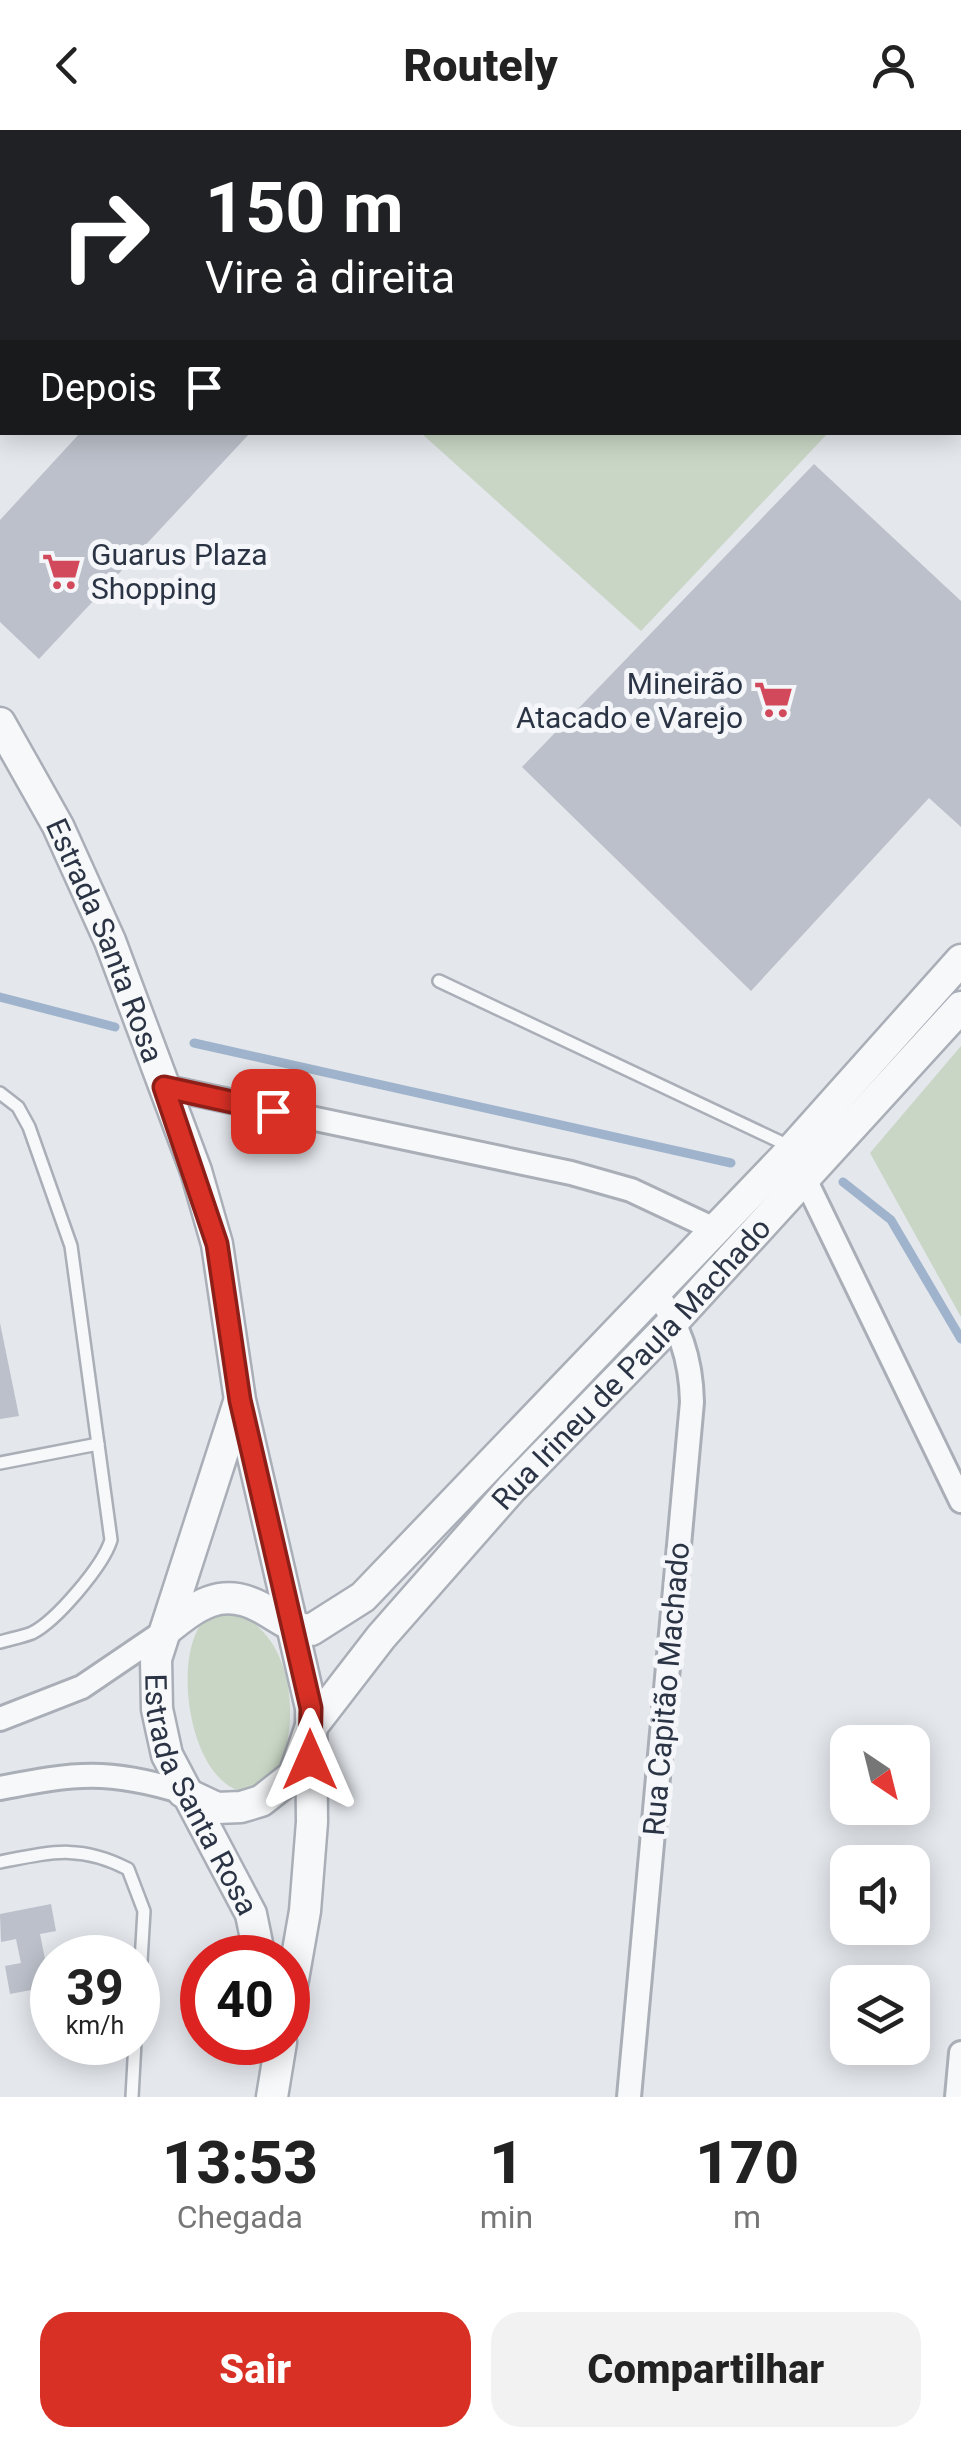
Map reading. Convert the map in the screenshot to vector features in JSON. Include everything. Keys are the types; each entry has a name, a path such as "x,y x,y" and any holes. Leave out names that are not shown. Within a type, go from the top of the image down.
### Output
{"street":[{"name":"Estrada Santa Rosa","path":"0,724 58,826 110,941 217,1244 240,1400 289,1626 311,1708 309,1858 298,1935"},
{"name":"Rua Irineu de Paula Machado","path":"289,1626 318,1627 363,1597 792,1148 961,960"},
{"name":"Rua Irineu de Paula Machado","path":"310,1729 382,1638 512,1488 675,1320 961,1007"},
{"path":"164,1087 571,1173 631,1190 714,1229"},
{"path":"806,1179 961,1501"},
{"name":"Rua Capitão Machado","path":"629,2097 692,1402 688,1356 675,1320 654,1289"},
{"name":"Estrada Santa Rosa","path":"240,1400 156,1659 157,1710 167,1755 183,1792 250,1914 255,1935"},
{"path":"1,1715 82,1687 198,1604 218,1597 259,1606 289,1626"},
{"path":"0,1788 81,1773 129,1775 183,1792 217,1808 262,1801 294,1775 310,1729"},
{"path":"957,2097 961,2053"},
{"path":"267,2065 270,2097"},
{"path":"270,2097 277,2065"}],"lane":[{"path":"439,980 792,1148"},
{"path":"0,1093 18,1107 29,1127 71,1246 111,1540 107,1552 45,1624 30,1634 0,1642"},
{"path":"0,1462 98,1444"},
{"path":"0,1862 65,1849 106,1858 128,1869 144,1911 143,1935"},
{"path":"132,2097 134,2065"}],"green space":[{"path":"423,435 826,435 641,631"},
{"path":"961,1046 961,1317 870,1153"},
{"path":"229,1610 263,1632 275,1648 288,1686 289,1727 281,1767 273,1779 249,1793 229,1786 213,1770 192,1722 188,1694 192,1643 201,1624 210,1616"}],"building":[{"name":"Guarus Plaza Shopping","path":"78,435 248,435 39,659 0,622 0,520"},
{"name":"Mineirão Atacado e Varejo","path":"814,464 961,601 961,827 929,798 751,991 522,767"},
{"path":"0,1323 19,1416 0,1419"},
{"path":"51,1904 56,1931 30,1935 30,1990 10,1994 5,1966 21,1963 16,1939 1,1942 0,1914"}],"waterway":[{"path":"0,997 115,1027"},
{"path":"194,1043 731,1163"},
{"path":"843,1182 891,1220 961,1339"}],"place":[{"name":"Guarus Plaza Shopping","path":"61,571"},
{"name":"Mineirão Atacado e Varejo","path":"773,700"}],"route":[{"path":"273,1111 164,1087 196,1172 217,1244 240,1400 289,1626 311,1708 310,1760"}]}
